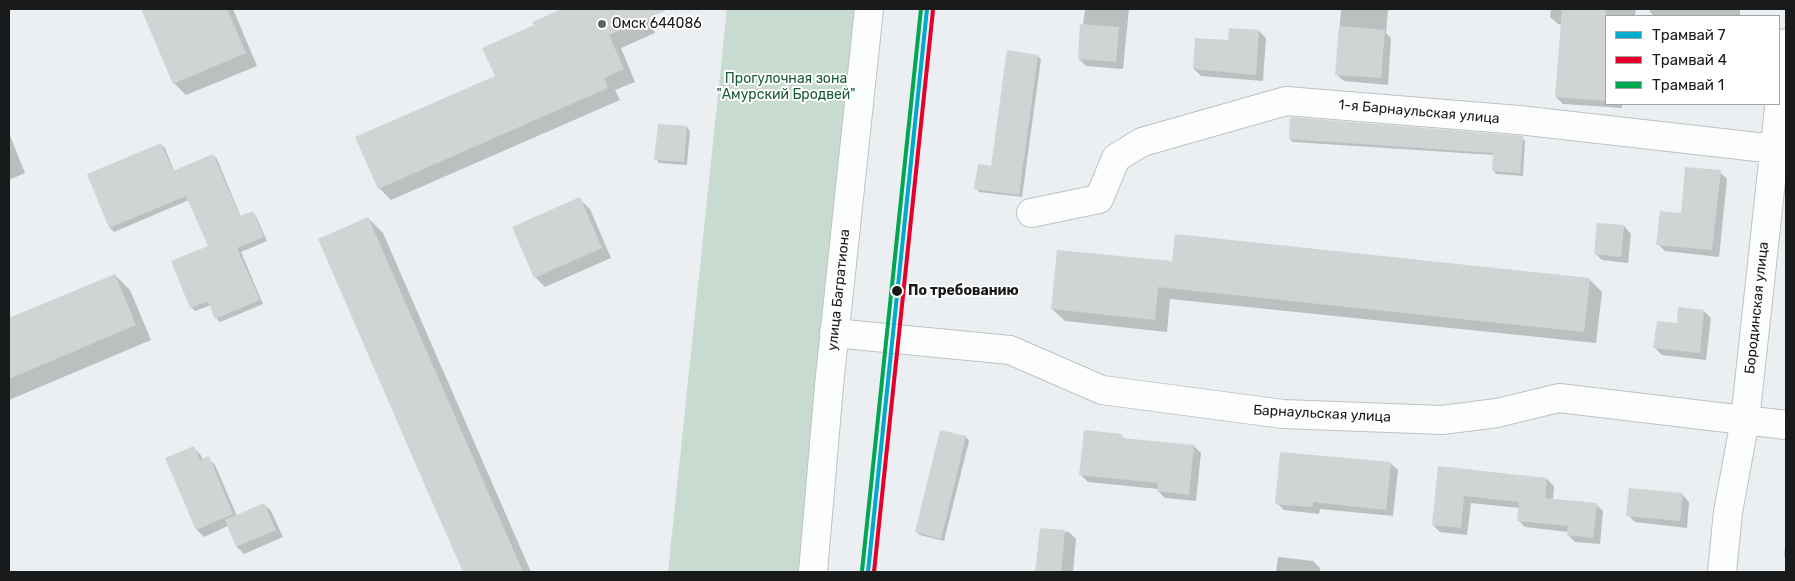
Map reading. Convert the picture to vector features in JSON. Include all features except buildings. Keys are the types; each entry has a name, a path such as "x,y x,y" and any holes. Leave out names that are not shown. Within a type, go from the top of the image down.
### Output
{"street":[{"name":"улица Багратиона","path":"813,572 834,332 869,9"},
{"name":"Бородинская улица","path":"1780,101 1786,44"},
{"name":"1-я Барнаульская улица","path":"1031,213 1099,198 1116,158 1142,142 1286,101 1519,120 1775,149"},
{"name":"Бородинская улица","path":"1722,572 1728,512 1745,420 1780,105"},
{"name":"Барнаульская улица","path":"834,332 1010,350 1102,390 1283,414 1442,420 1497,413 1559,398 1786,425"}],"green space":[{"name":"Прогулочная зона \"Амурский Бродвей\"","path":"727,9 862,9 801,572 668,572"}],"tram line":[{"name":"1","path":"862,571 921,9"},
{"name":"7","path":"868,572 927,9"},
{"name":"4","path":"874,572 933,10"}],"place":[{"name":"Омск 644086","path":"602,24"},
{"name":"По требованию","path":"897,291"}]}
